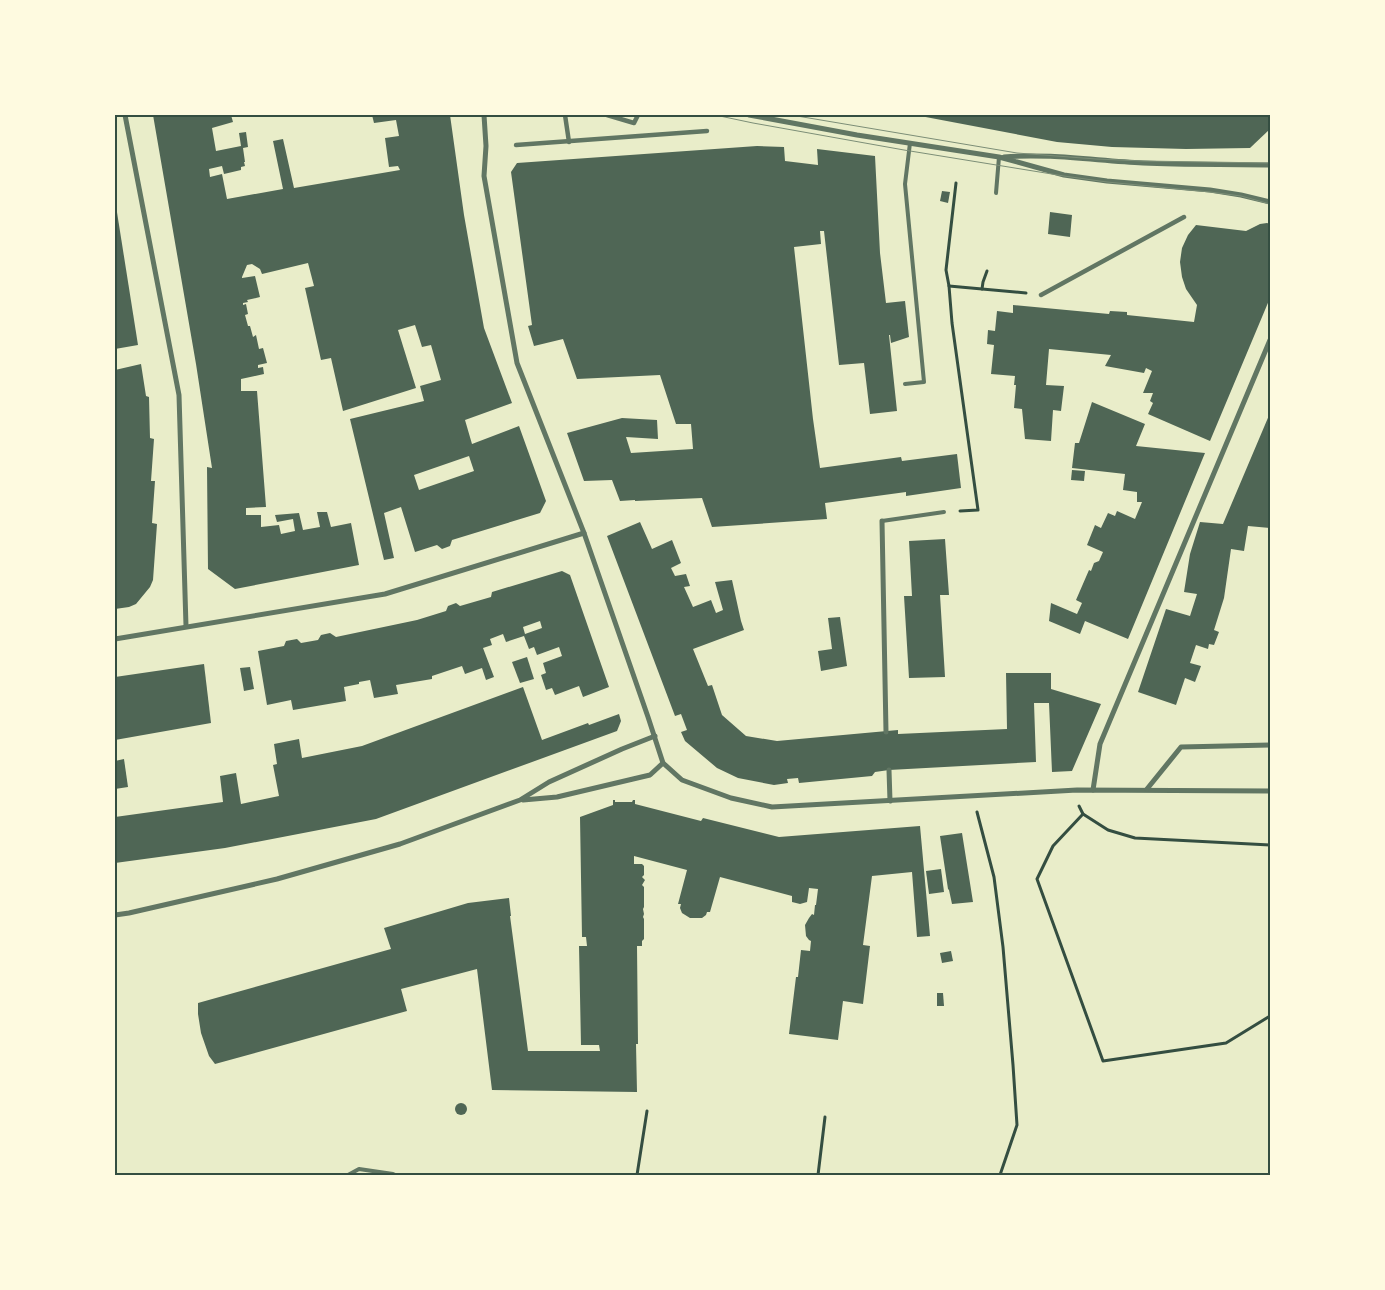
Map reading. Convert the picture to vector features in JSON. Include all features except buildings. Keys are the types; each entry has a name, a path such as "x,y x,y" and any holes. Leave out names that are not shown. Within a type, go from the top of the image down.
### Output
{"street":[{"path":"125,115 179,395 186,626"},
{"path":"484,115 486,146 484,176 517,362 584,533 663,764 682,780 731,798 772,808 1077,790 1270,791"},
{"path":"565,115 569,142"},
{"path":"607,115 634,123 638,115"},
{"path":"749,115 999,157 1064,175 1210,190 1270,202"},
{"path":"516,145 707,131"},
{"path":"999,157 1015,156 1143,163 1270,165"},
{"path":"1041,295 1184,217"},
{"path":"1093,790 1100,744 1270,340"},
{"path":"882,521 886,732"},
{"path":"115,639 385,594 584,533"},
{"path":"115,915 277,879 400,844 520,800 549,782 655,736"},
{"path":"1147,789 1181,747 1270,745"},
{"path":"520,800 557,797 633,779 650,774 663,764"},
{"path":"889,770 890,801"}],"lane":[{"path":"905,384 924,382 905,184 910,143"},
{"path":"996,193 999,157"},
{"path":"882,521 944,512"},
{"path":"348,1175 359,1169 395,1175"}],"path":[{"path":"944,512 978,510 952,323 950,286 946,270 956,183"},
{"path":"982,289 987,271"},
{"path":"950,286 1041,295"},
{"path":"973,796 994,877 1003,947 1013,1065 1017,1125 1000,1175"},
{"path":"1077,803 1083,814 1108,830 1136,838 1270,845"},
{"path":"1083,814 1053,846 1037,879 1103,1060 1226,1043 1270,1016"},
{"path":"637,1175 647,1111"},
{"path":"818,1175 825,1118"}],"tram line":[{"path":"715,115 904,150 1064,176 1241,196 1270,204"},
{"path":"791,115 1017,153 1143,161 1270,163"}]}
